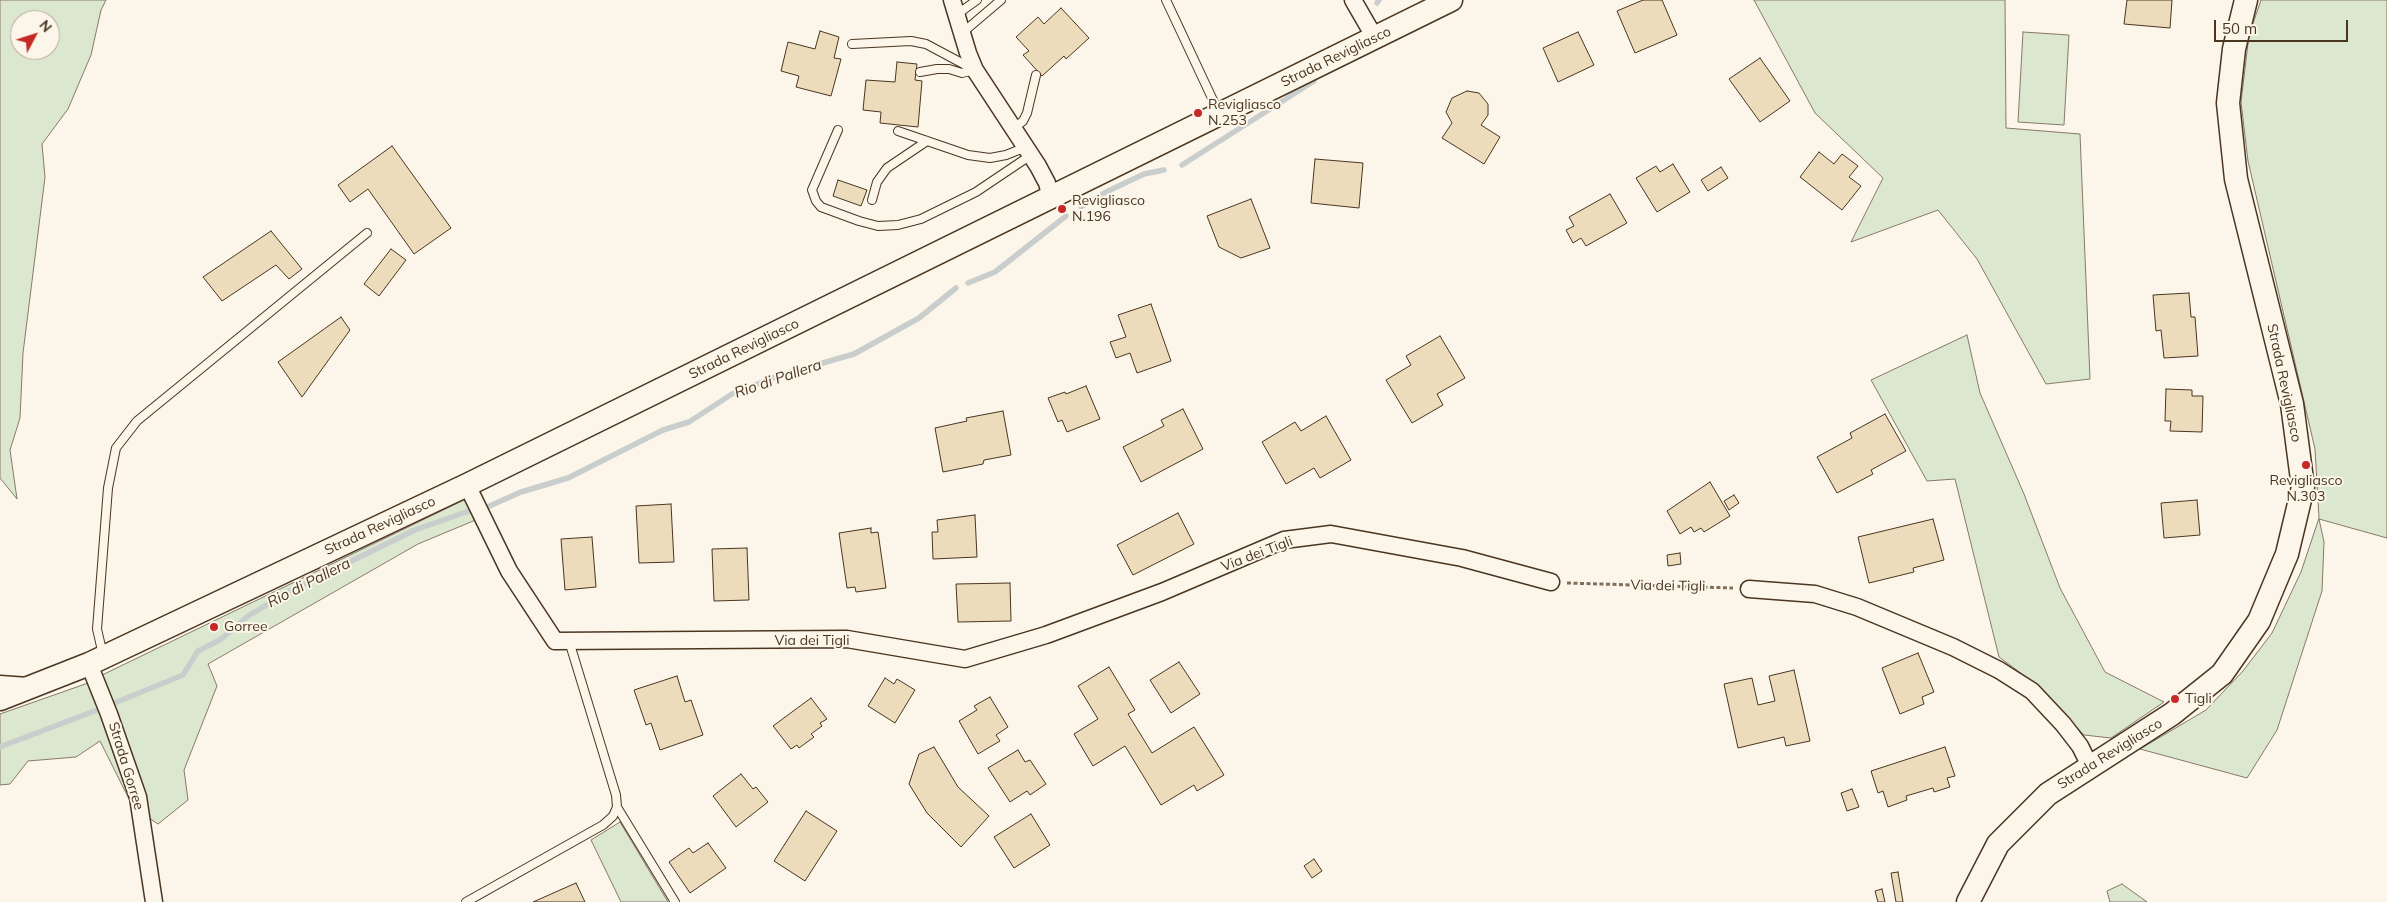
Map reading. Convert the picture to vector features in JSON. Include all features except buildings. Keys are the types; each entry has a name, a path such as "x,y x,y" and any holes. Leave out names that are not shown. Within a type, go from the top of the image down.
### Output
{"street":[{"path":"1352,0 1375,38"},
{"name":"Strada Revigliasco","path":"0,699 96,660 467,485 1451,0"},
{"name":"Strada Revigliasco","path":"1968,902 1998,844 2048,794 2172,714 2222,674 2259,621 2287,554 2303,487 2292,404 2236,179 2228,103 2234,50 2246,0"},
{"path":"954,8 961,34 975,70 1029,151 1047,183 1051,198"},
{"name":"Via dei Tigli","path":"467,485 509,571 555,641 847,639 965,659 1046,634 1162,592 1284,540 1331,534 1462,558 1552,582"},
{"path":"1749,589 1815,594 1858,607 1935,639 1999,670 2032,691 2051,710 2080,746 2090,766"},
{"name":"Strada Gorree","path":"96,660 112,722 138,797 154,902"},
{"name":"Strada Revigliasco","path":"0,684 32,686"}],"lane":[{"path":"954,8 977,0"},
{"path":"961,34 1001,0"},
{"path":"1166,0 1220,115"},
{"path":"852,44 911,41 926,44 975,70"},
{"path":"920,72 949,69 962,73 975,70"},
{"path":"1014,128 1023,121 1027,113 1036,75"},
{"path":"838,130 812,190 816,201 821,207 859,222 878,226 898,225 921,219 976,192 1029,151"},
{"path":"898,131 968,155 990,158 1029,151"},
{"path":"872,200 877,182 887,168 927,141"},
{"path":"96,660 108,488 116,448 137,421 367,233"},
{"path":"568,641 616,795 617,807 675,902"},
{"path":"466,902 602,825 613,816 617,807"}],"path":[{"name":"Via dei Tigli","path":"1552,582 1749,589"}],"green space":[{"path":"0,0 106,0 101,10 91,55 68,109 42,144 45,177 23,353 20,418 10,450 17,499 0,478"},
{"path":"1754,0 2005,0 2006,128 2080,134 2090,379 2046,384 1977,259 1938,210 1851,242 1883,178 1815,113"},
{"path":"2261,0 2387,0 2387,538 2319,519 2324,542 2322,591 2277,730 2247,778 2140,749 2206,710 2243,671 2272,633 2301,572 2319,518 2315,449 2248,161 2241,102 2249,35"},
{"path":"2023,32 2069,35 2064,125 2018,122"},
{"path":"1967,335 1980,393 2024,494 2060,588 2105,672 2164,702 2111,738 2084,735 2034,683 1999,657 1955,479 1927,481 1871,380"},
{"path":"468,498 478,519 418,544 208,664 217,686 184,770 188,800 158,824 146,816 98,677"},
{"path":"91,682 117,752 130,801 100,741 76,757 28,761 10,784 0,785 0,714"},
{"path":"620,822 668,902 621,902 591,840"},
{"path":"2122,884 2147,902 2110,902 2107,891"}],"waterway":[{"name":"Rio di Pallera","path":"1182,165 1314,81"},
{"name":"Rio di Pallera","path":"1081,207 1106,192 1144,174 1164,170"},
{"name":"Rio di Pallera","path":"968,283 995,272 1066,216"},
{"name":"Rio di Pallera","path":"485,508 521,492 568,478 663,430 689,422 732,394 778,376 854,354 919,318 956,288"},
{"name":"Rio di Pallera","path":"112,704 183,675 198,651 220,640 248,616 290,591 415,530 469,511"},
{"name":"Rio di Pallera","path":"0,747 100,709"}],"place":[{"name":"Revigliasco N.253","path":"1198,113"},
{"name":"Revigliasco N.196","path":"1062,209"},
{"name":"Revigliasco N.303","path":"2306,465"},
{"name":"Gorree","path":"214,627"},
{"name":"Tigli","path":"2175,699"}]}
